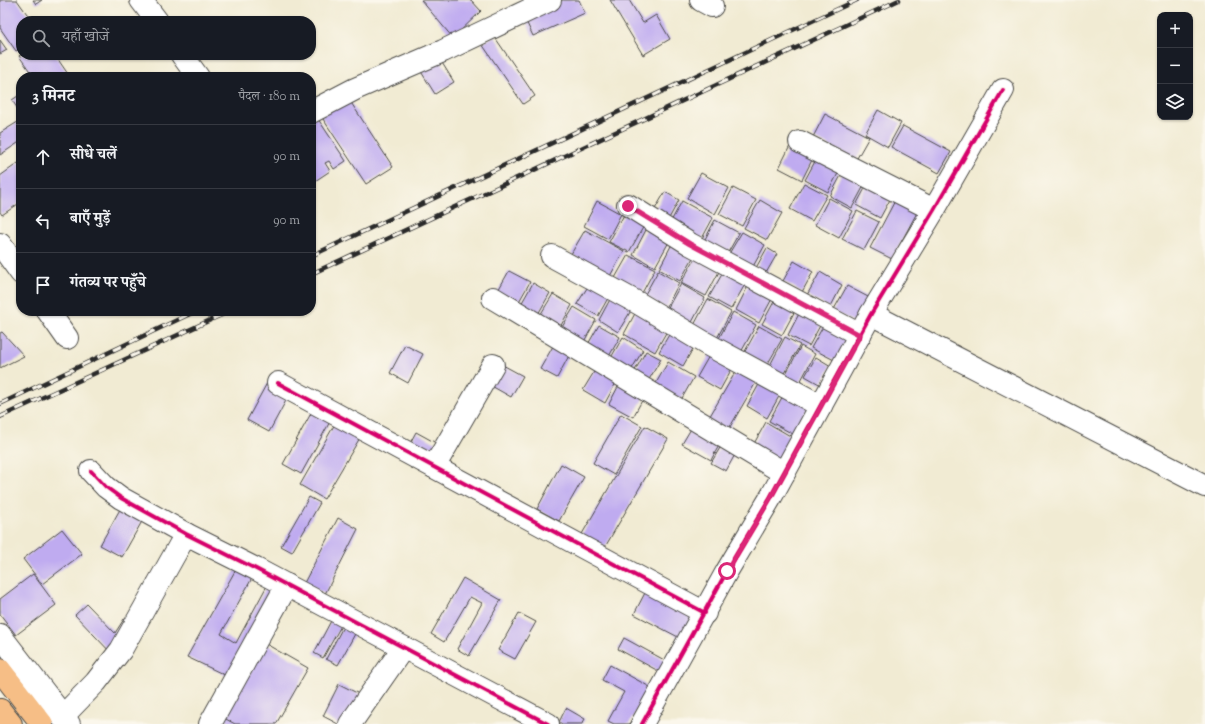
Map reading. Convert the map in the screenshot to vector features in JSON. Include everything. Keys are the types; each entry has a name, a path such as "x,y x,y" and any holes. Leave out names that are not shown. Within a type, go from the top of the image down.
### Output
{"main road":[{"path":"0,670 42,724"},
{"path":"0,710 11,724"}],"street":[{"path":"141,0 153,16"},
{"path":"316,109 355,89 443,51 550,0"},
{"path":"186,60 194,72"},
{"path":"642,724 727,571 771,497 871,314 934,210 1003,90"},
{"path":"800,142 934,210"},
{"path":"628,206 690,244 860,335"},
{"path":"0,244 16,266"},
{"path":"552,256 638,303 705,343 821,406"},
{"path":"493,298 784,473"},
{"path":"871,314 1205,486"},
{"path":"52,316 67,338"},
{"path":"434,467 493,365"},
{"path":"278,383 705,613"},
{"path":"91,471 106,488 121,498 186,534 287,585 548,724"},
{"path":"0,635 66,720 121,650 186,534"},
{"path":"210,724 287,585"},
{"path":"350,724 403,648"}],"building":[{"path":"0,0 17,0 28,16 16,16 16,51 0,28"},
{"path":"33,0 42,0 36,4"},
{"path":"421,0 471,0 481,11 453,38"},
{"path":"562,0 579,0 585,13 533,36 524,17"},
{"path":"610,0 629,0 643,23 656,15 670,39 643,55"},
{"path":"494,36 535,96 523,104 482,44"},
{"path":"0,40 7,50 0,54"},
{"path":"439,58 454,82 435,94 420,70"},
{"path":"22,60 58,60 67,72 30,72"},
{"path":"16,97 16,106 12,100"},
{"path":"348,98 393,167 366,184 321,116"},
{"path":"878,110 901,123 888,147 865,134"},
{"path":"825,114 869,137 856,160 813,137"},
{"path":"316,116 346,161 334,169 329,161 325,163 330,171 316,180"},
{"path":"16,123 16,144 0,155 0,133"},
{"path":"903,126 951,152 939,173 891,147"},
{"path":"793,140 816,152 802,180 779,168"},
{"path":"819,154 842,166 828,192 805,180"},
{"path":"16,165 16,205 2,215 0,212 0,176"},
{"path":"845,168 867,180 852,208 830,196"},
{"path":"701,173 729,188 715,214 687,198"},
{"path":"869,181 893,194 880,218 856,205"},
{"path":"804,183 827,195 812,221 790,209"},
{"path":"733,188 756,200 742,226 719,214"},
{"path":"665,192 679,200 666,224 651,216"},
{"path":"898,195 920,207 892,259 870,248"},
{"path":"829,198 853,211 839,238 815,225"},
{"path":"760,200 782,213 767,240 744,228"},
{"path":"597,201 621,214 608,239 584,226"},
{"path":"682,201 713,218 699,244 668,227"},
{"path":"857,211 879,222 864,250 842,239"},
{"path":"625,213 645,224 629,252 609,242"},
{"path":"715,220 739,233 726,256 703,243"},
{"path":"647,228 670,240 655,267 633,255"},
{"path":"585,230 624,251 610,276 571,254"},
{"path":"742,232 765,245 751,270 727,257"},
{"path":"673,242 695,254 680,281 659,269"},
{"path":"767,248 777,254 762,280 752,275"},
{"path":"628,255 655,269 642,293 615,278"},
{"path":"697,255 721,268 706,296 681,283"},
{"path":"794,261 813,272 802,292 783,281"},
{"path":"725,269 747,281 731,309 709,297"},
{"path":"509,271 530,282 517,305 496,294"},
{"path":"658,271 679,283 666,308 644,296"},
{"path":"820,272 842,285 830,308 807,295"},
{"path":"592,280 612,291 598,316 577,304"},
{"path":"750,282 774,295 759,323 736,310"},
{"path":"533,283 550,293 537,316 520,306"},
{"path":"681,284 705,298 691,324 666,311"},
{"path":"847,286 870,298 856,323 833,311"},
{"path":"614,292 635,304 618,332 599,320"},
{"path":"553,294 572,305 559,329 539,317"},
{"path":"777,296 797,307 782,335 762,324"},
{"path":"708,299 731,312 716,340 693,327"},
{"path":"639,306 671,324 655,352 624,334"},
{"path":"574,307 596,320 581,347 558,334"},
{"path":"801,310 822,322 809,346 788,335"},
{"path":"733,312 756,325 740,354 717,342"},
{"path":"825,323 849,336 836,361 811,348"},
{"path":"599,325 620,337 608,358 587,346"},
{"path":"674,326 698,340 683,366 659,352"},
{"path":"759,326 782,339 767,365 744,353"},
{"path":"2,332 24,356 0,368 0,333"},
{"path":"623,337 643,350 630,372 609,361"},
{"path":"785,337 800,345 783,375 769,367"},
{"path":"556,341 572,350 557,378 540,369"},
{"path":"405,345 423,354 408,383 390,373"},
{"path":"801,346 815,354 798,386 783,379"},
{"path":"713,349 736,361 720,390 697,377"},
{"path":"646,351 661,359 647,383 633,374"},
{"path":"816,357 831,366 821,385 805,376"},
{"path":"668,362 694,377 681,400 655,385"},
{"path":"499,363 523,376 511,397 488,384"},
{"path":"739,366 759,377 727,432 707,421"},
{"path":"597,367 618,379 605,403 583,390"},
{"path":"762,379 782,391 767,418 747,406"},
{"path":"621,381 645,395 633,417 609,404"},
{"path":"267,383 289,395 269,432 247,420"},
{"path":"785,392 809,406 793,434 769,421"},
{"path":"314,408 332,418 301,474 283,464"},
{"path":"621,414 642,426 614,475 593,463"},
{"path":"336,422 361,436 324,499 300,485"},
{"path":"695,422 723,438 711,460 682,444"},
{"path":"766,422 792,437 777,463 751,449"},
{"path":"645,426 668,439 605,547 582,534"},
{"path":"416,432 436,443 429,456 409,445"},
{"path":"724,441 738,449 726,471 711,463"},
{"path":"561,464 584,477 559,521 537,509"},
{"path":"309,497 320,503 292,552 281,546"},
{"path":"123,504 145,516 122,557 100,545"},
{"path":"338,518 358,529 325,594 304,583"},
{"path":"62,529 82,554 42,584 23,559"},
{"path":"240,562 256,571 221,634 236,643 270,580 280,587 227,676 187,657"},
{"path":"33,574 56,605 16,635 0,614 0,599"},
{"path":"463,578 501,600 469,656 457,649 482,603 470,597 444,642 431,634"},
{"path":"646,591 694,616 682,639 634,614"},
{"path":"87,604 115,633 124,619 132,625 113,655 75,615"},
{"path":"519,613 536,622 515,659 498,650"},
{"path":"332,619 342,624 323,658 314,653"},
{"path":"344,625 356,632 338,665 326,659"},
{"path":"624,638 668,662 662,673 618,649"},
{"path":"266,644 308,668 276,724 235,724 224,718"},
{"path":"610,665 650,687 629,724 614,724 608,721 624,692 602,680"},
{"path":"339,684 361,695 345,724 338,724 323,716"},
{"path":"566,708 585,719 582,724 562,724 559,722"}],"railway":[{"path":"316,254 857,0"},
{"path":"316,272 899,0"},
{"path":"0,404 185,316"},
{"path":"0,417 219,316"}],"cycle path":[{"path":"642,724 727,571 771,497 871,314 934,210 1003,90"},
{"path":"278,383 705,613"},
{"path":"91,471 106,487 121,498 186,534 256,569 548,724"}],"route":[{"path":"628,206 690,244 860,335 771,497 727,571"}]}
